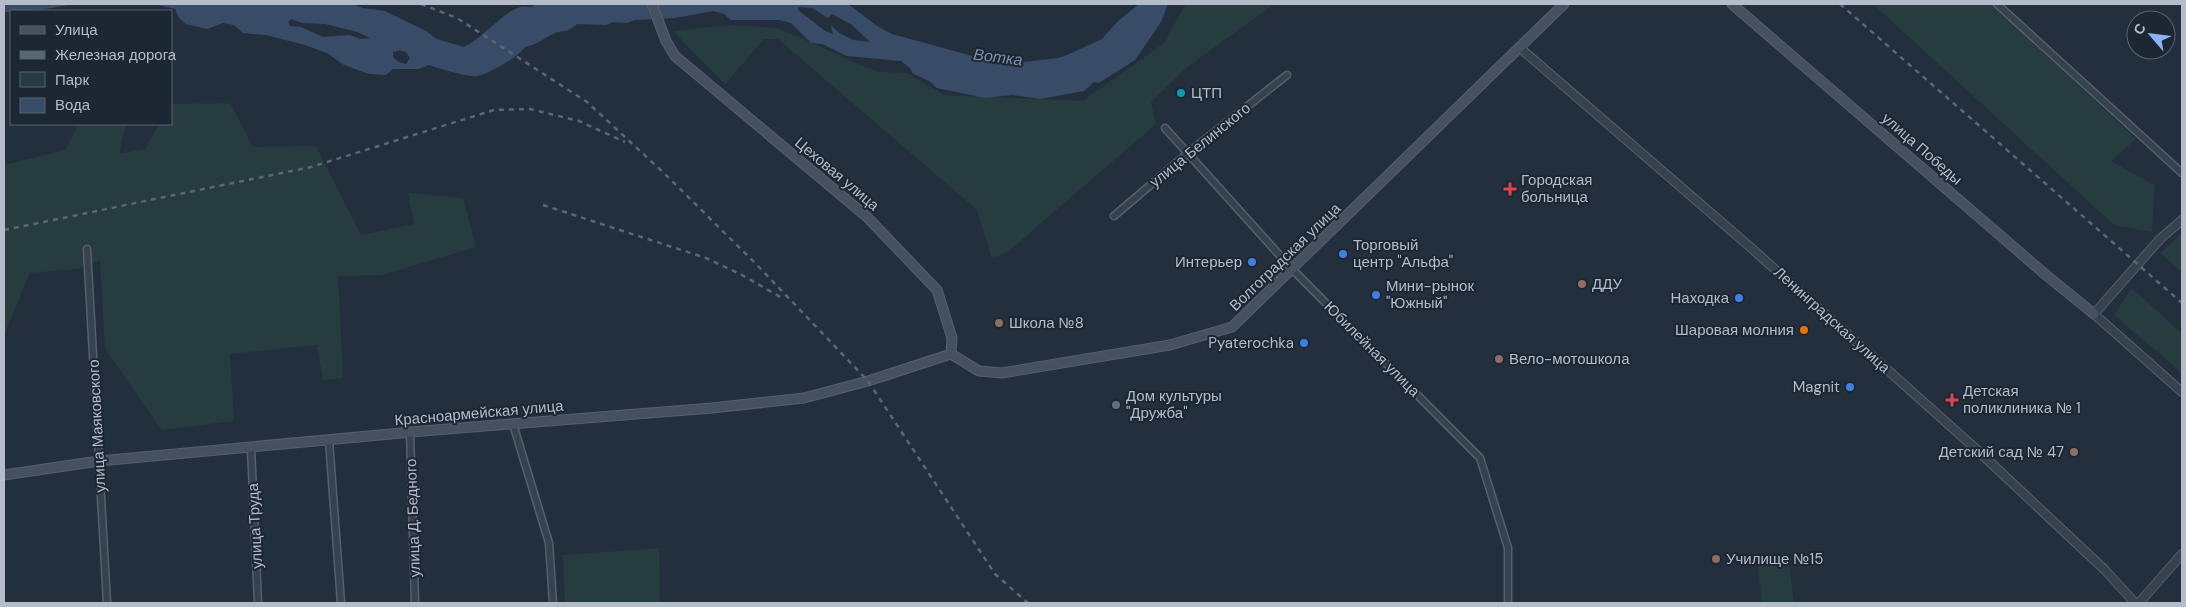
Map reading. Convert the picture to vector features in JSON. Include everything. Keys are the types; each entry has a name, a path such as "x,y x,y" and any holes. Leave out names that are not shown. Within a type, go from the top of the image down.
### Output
{"main road":[{"name":"Цеховая улица","path":"652,4 666,41 675,56 867,217 937,290 952,338 951,354"},
{"name":"Волгоградская улица","path":"951,354 979,370 1002,373 1170,345 1232,327 1564,4"},
{"name":"улица Победы","path":"1732,4 2046,275 2094,314"},
{"name":"Красноармейская улица","path":"4,475 99,461 410,432 712,408 804,398 868,381 951,354"}],"street":[{"path":"1997,4 2182,172"},
{"name":"Ленинградская улица","path":"1520,48 1749,246 1976,450 2104,570 2135,603"},
{"name":"улица Белинского","path":"1114,216 1287,75"},
{"name":"Юбилейная улица","path":"1165,128 1292,269 1480,458 1508,548 1508,603"},
{"path":"2094,314 2160,239 2182,220"},
{"name":"улица Маяковского","path":"87,250 107,603"},
{"name":"улица Победы","path":"2094,314 2182,392"},
{"path":"513,424 549,544 553,603"},
{"name":"улица Д. Бедного","path":"410,432 415,603"},
{"path":"329,440 341,603"},
{"name":"улица Труда","path":"251,448 258,603"},
{"path":"2139,603 2182,554"}],"green space":[{"path":"1186,4 1274,4 1186,68 1151,102 1156,124 1010,250 992,259 977,210 778,39 764,39 725,84 673,31 729,25 778,28 877,72 907,73 944,95 1083,101 1163,44"},
{"path":"1873,4 1991,4 2136,139 2111,161 2155,185 2152,232 2114,225"},
{"path":"230,103 253,147 316,146 361,235 414,224 408,193 463,198 476,247 382,275 338,276 343,378 323,380 317,345 230,354 234,421 162,430 105,349 100,260 77,269 30,273 4,335 4,165 65,150 77,128 73,125 126,125 119,154 145,149 158,125 172,125 172,104"},
{"path":"2182,233 2182,272 2160,253"},
{"path":"2132,288 2182,334 2182,373 2114,315"},
{"path":"659,548 660,603 565,603 563,555"},
{"path":"1788,554 1794,603 1762,603 1757,558"}],"water":[{"path":"4,4 74,4 39,10 10,10 10,12 4,12"},
{"path":"154,4 352,4 363,8 385,11 426,31 437,39 464,47 513,10 521,7 532,7 535,4 848,4 877,26 892,34 1008,64 1058,58 1067,55 1102,39 1118,21 1139,4 1168,4 1161,22 1135,60 1099,83 1094,82 1084,91 1040,99 1012,95 985,98 937,88 929,81 912,73 911,69 901,61 847,56 822,44 811,43 791,23 779,20 731,20 724,14 713,11 675,18 635,20 627,23 614,22 606,25 577,24 568,30 555,33 525,47 517,55 490,72 478,76 469,76 429,65 418,69 393,69 386,75 369,74 344,65 327,53 305,45 266,35 243,33 234,25 223,23 207,29 186,24 179,18 175,9","holes":["798,7 812,8 828,18 832,14 852,25 870,42 853,40 839,33 831,25 833,34 825,31 798,10","291,19 302,23 325,24 357,32 370,38 360,39 350,35 323,37 301,27 290,26 288,22","400,50 406,52 410,58 406,64 399,62 393,57 393,52"]}],"railway":[{"path":"421,4 457,18 587,102 665,174 757,265 868,381 995,574 1028,603"},
{"path":"1840,4 2182,303"},
{"path":"4,230 311,167 494,110 530,109 579,121 625,142"},
{"path":"543,205 706,258 742,275 782,298"}],"place":[{"name":"ЦТП","path":"1181,93"},
{"name":"Городская больница","path":"1510,189"},
{"name":"Торговый центр \"Альфа\"","path":"1343,254"},
{"name":"Интерьер","path":"1252,262"},
{"name":"ДДУ","path":"1582,284"},
{"name":"Мини-рынок \"Южный\"","path":"1376,295"},
{"name":"Находка","path":"1739,298"},
{"name":"Школа №8","path":"999,323"},
{"name":"Шаровая молния","path":"1804,330"},
{"name":"Pyaterochka","path":"1304,343"},
{"name":"Вело-мотошкола","path":"1499,359"},
{"name":"Magnit","path":"1850,387"},
{"name":"Детская поликлиника № 1","path":"1952,400"},
{"name":"Дом культуры \"Дружба\"","path":"1116,405"},
{"name":"Детский сад № 47","path":"2074,452"},
{"name":"Училище №15","path":"1716,559"}],"water label":[{"name":"Вотка","path":"998,57"}]}
